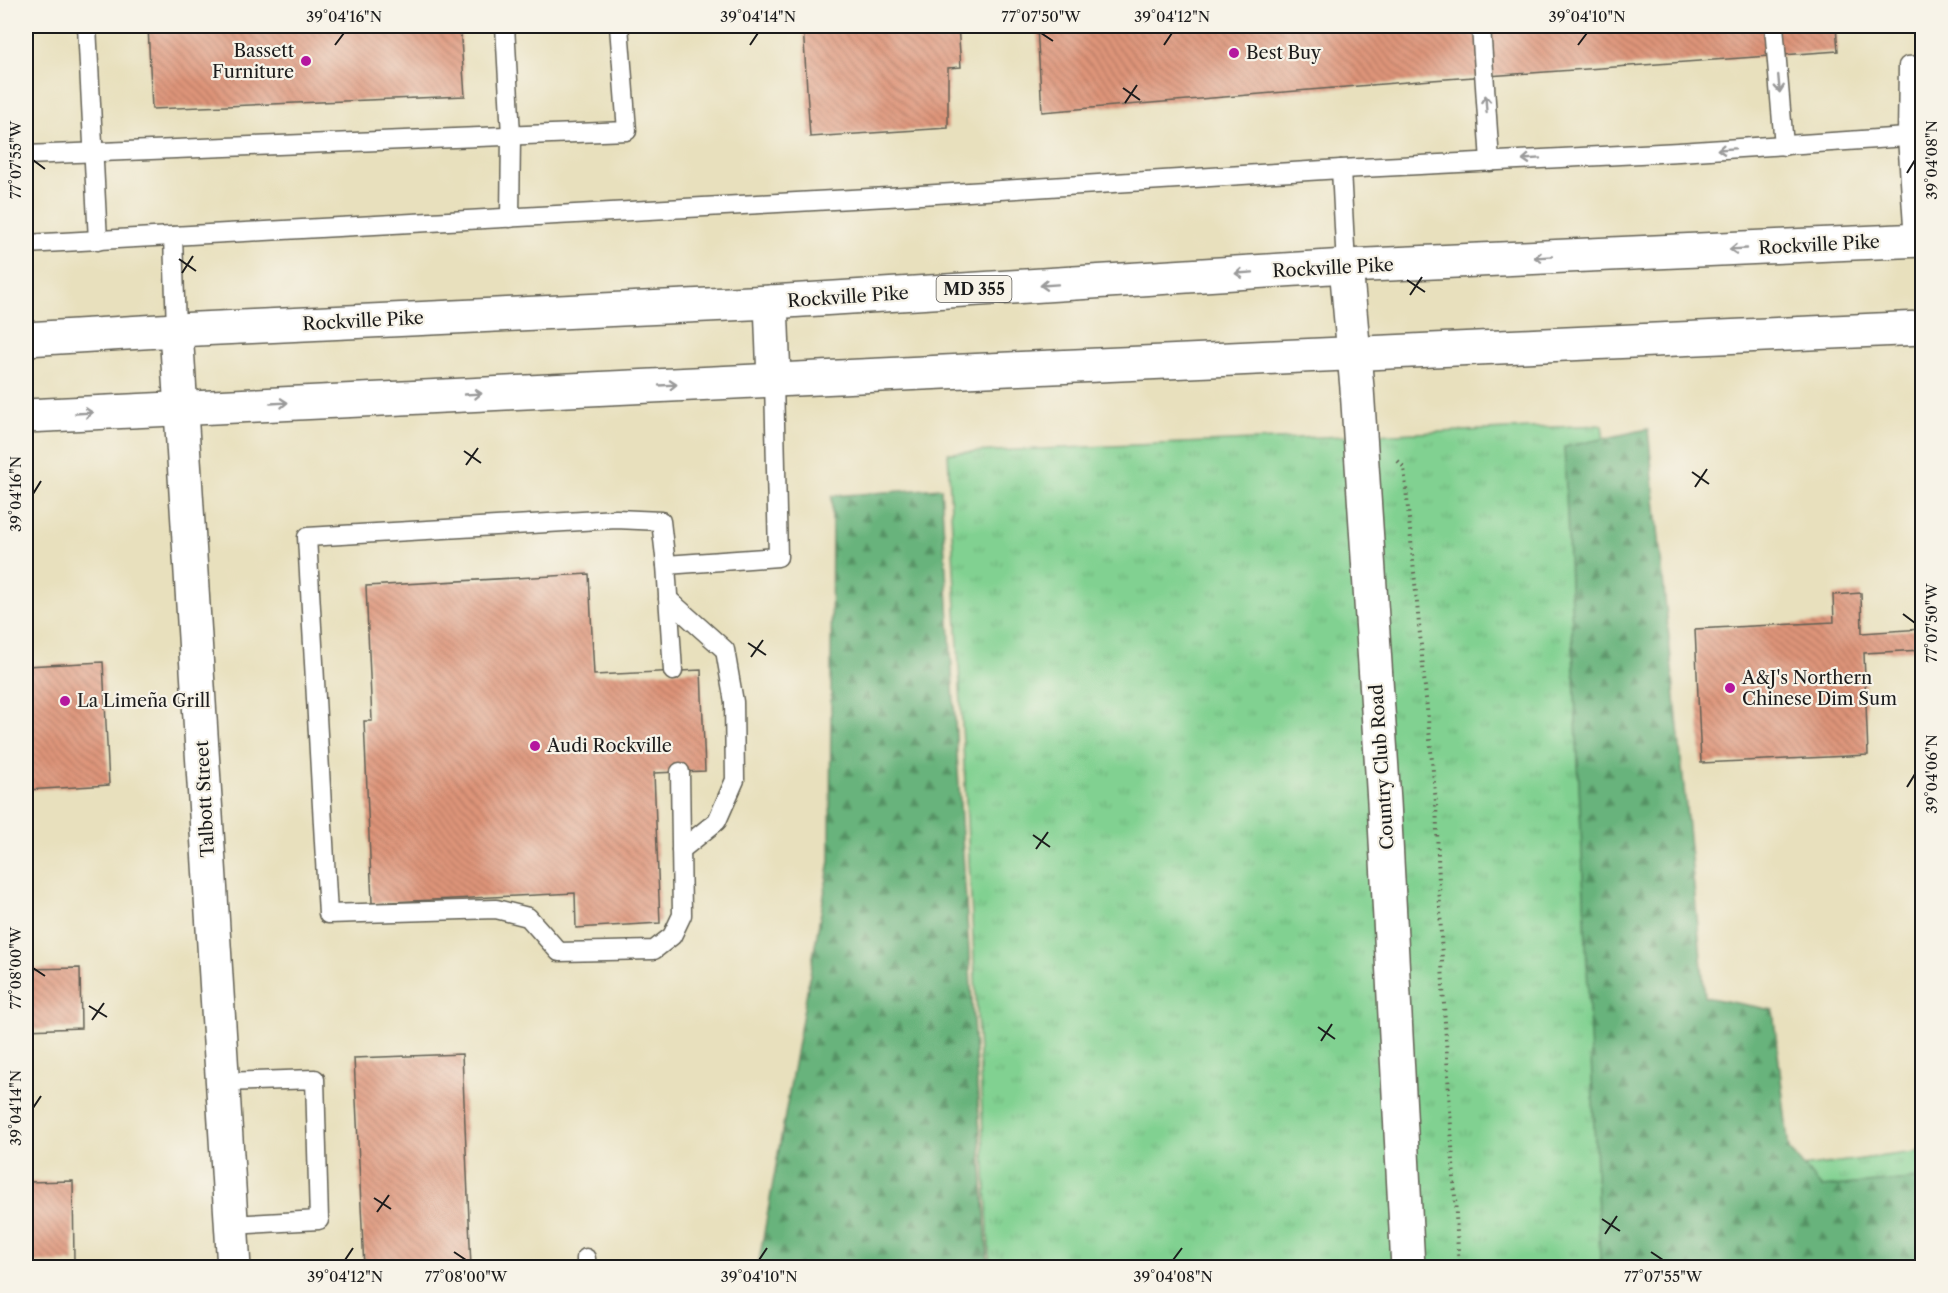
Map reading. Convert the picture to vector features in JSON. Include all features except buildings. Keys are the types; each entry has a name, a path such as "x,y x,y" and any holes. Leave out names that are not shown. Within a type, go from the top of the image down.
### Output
{"main road":[{"name":"Rockville Pike","path":"26,339 771,302 1346,266 1918,240"},
{"name":"Country Club Road","path":"1346,266 1354,353 1384,802 1408,1268"},
{"path":"771,302 774,380"},
{"path":"26,416 181,407 1923,328"},
{"name":"Talbott Street","path":"176,330 234,1268"}],"lane":[{"path":"87,26 98,241"},
{"path":"505,26 511,135 510,218"},
{"path":"26,154 627,131 619,26"},
{"path":"1481,26 1490,162"},
{"path":"1774,26 1784,146"},
{"path":"1918,240 1915,137 1908,66 1923,64"},
{"path":"26,244 1915,137"},
{"path":"1341,169 1346,266"},
{"path":"173,236 176,330"},
{"path":"666,565 778,557 774,380"},
{"path":"673,671 661,521 616,519 307,537 328,914 496,909 528,917 559,952 654,950 672,936 682,915 680,772"},
{"path":"668,599 725,650 734,702 735,780 717,821 681,850"},
{"path":"222,1082 315,1079 320,1220 231,1225"}],"path":[{"path":"1391,455 1404,467 1436,803 1443,987 1459,1268"}],"green space":[{"path":"1602,425 1681,1023 1725,1177 1922,1151 1922,1267 990,1267 948,453"},
{"path":"1648,429 1705,997 1773,1010 1789,1149 1821,1187 1922,1178 1922,1267 1604,1268 1600,1259 1564,447"},
{"path":"941,488 988,1267 758,1267 830,861 832,496"}],"place":[{"name":"Best Buy","path":"1234,53"},
{"name":"Bassett Furniture","path":"306,61"},
{"name":"A&J's Northern Chinese Dim Sum","path":"1730,688"},
{"name":"La Limeña Grill","path":"65,701"},
{"name":"Audi Rockville","path":"535,746"}]}
